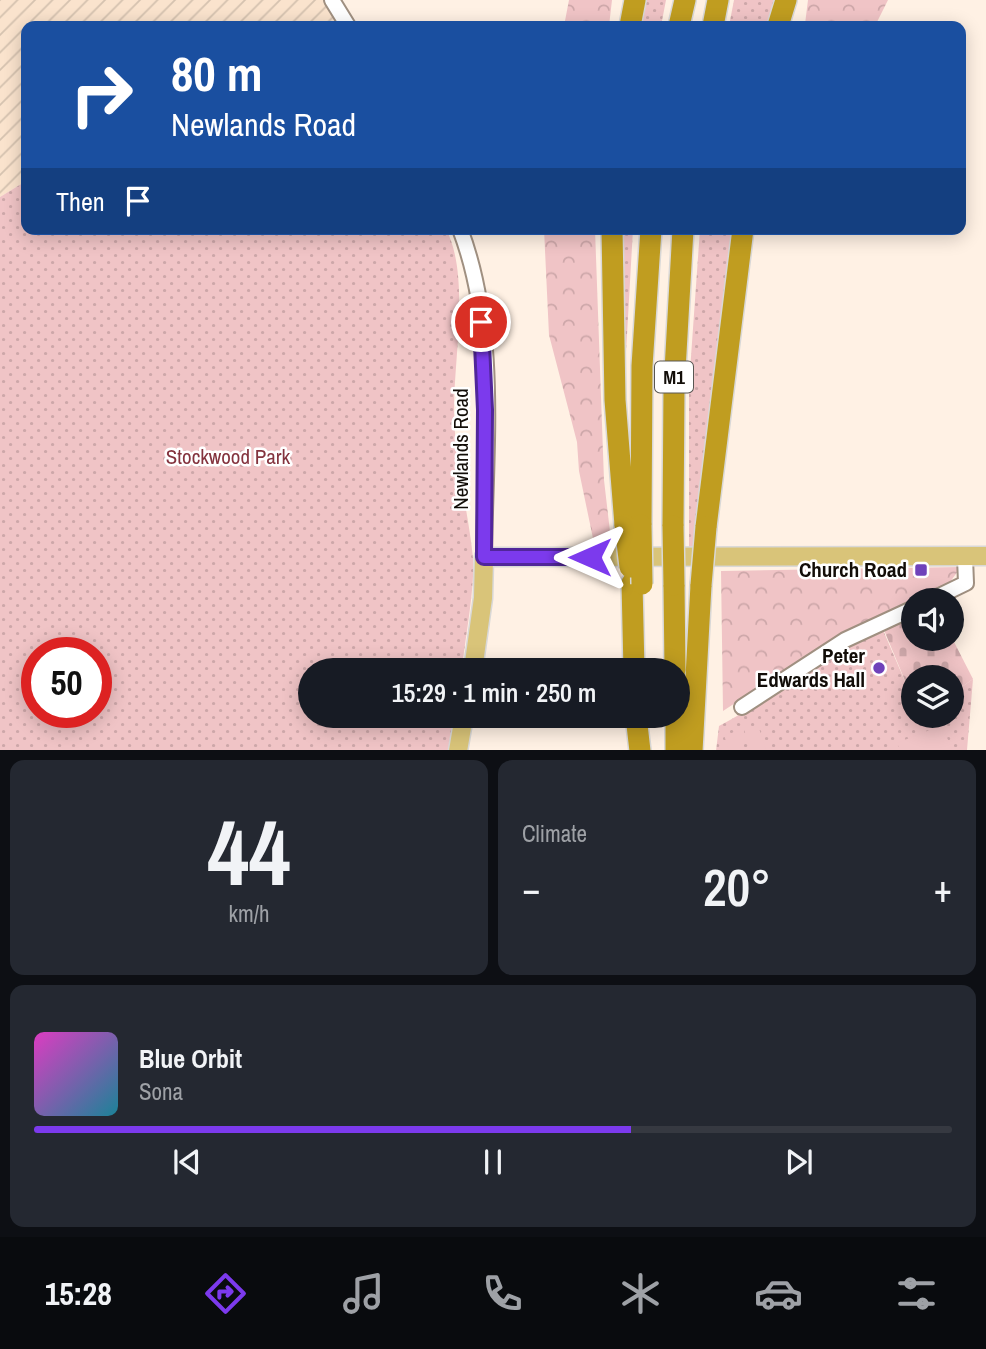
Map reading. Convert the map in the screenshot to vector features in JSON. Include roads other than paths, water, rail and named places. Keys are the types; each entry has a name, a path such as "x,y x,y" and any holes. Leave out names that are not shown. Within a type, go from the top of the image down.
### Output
{"highway":[{"path":"624,21 626,0"},
{"path":"631,21 635,0"},
{"path":"680,21 685,0"},
{"path":"714,21 718,0"},
{"path":"780,21 786,0"},
{"path":"612,235 615,400 633,525 641,658"},
{"name":"M1","path":"633,525 651,235"},
{"name":"M1","path":"675,658 674,388 683,235"},
{"path":"692,750 706,527 742,235"},
{"path":"634,658 637,584"},
{"path":"638,728 641,750"},
{"path":"641,750 642,728"},
{"path":"676,728 676,750"}],"main road":[{"path":"484,557 986,556"},
{"name":"Newlands Road","path":"475,658 482,610 484,557"},
{"path":"458,750 462,728"}],"street":[{"path":"332,0 345,21"},
{"name":"Newlands Road","path":"462,235 477,290 483,354 484,557"},
{"path":"956,588 966,583 965,558"},
{"path":"742,707 845,640 901,614"}],"place":[{"name":"Church Road","path":"921,570"},
{"name":"Peter Edwards Hall","path":"879,668"}],"park label":[{"name":"Stockwood Park","path":"228,457"}]}
